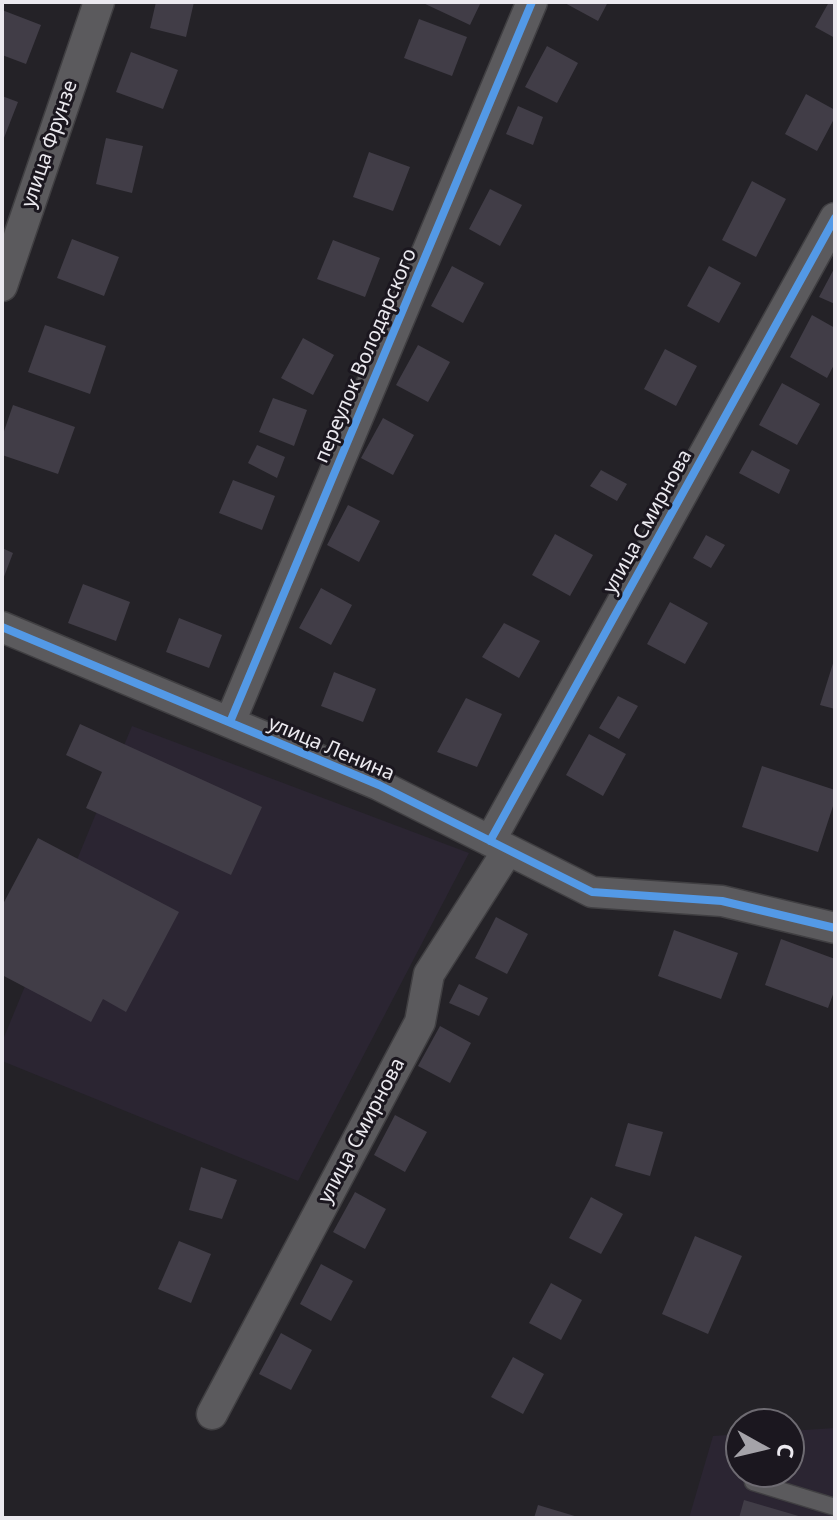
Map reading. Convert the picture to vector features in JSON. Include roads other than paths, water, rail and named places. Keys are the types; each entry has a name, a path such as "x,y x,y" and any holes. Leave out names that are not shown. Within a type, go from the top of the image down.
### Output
{"street":[{"name":"улица Фрунзе","path":"2,286 99,2"},
{"name":"переулок Володарского","path":"230,722 532,2"},
{"name":"улица Смирнова","path":"212,1414 420,1022 429,974 835,218"},
{"name":"улица Ленина","path":"2,627 379,785 592,892 722,901 835,928"}],"lane":[{"path":"773,1488 835,1507"}]}
